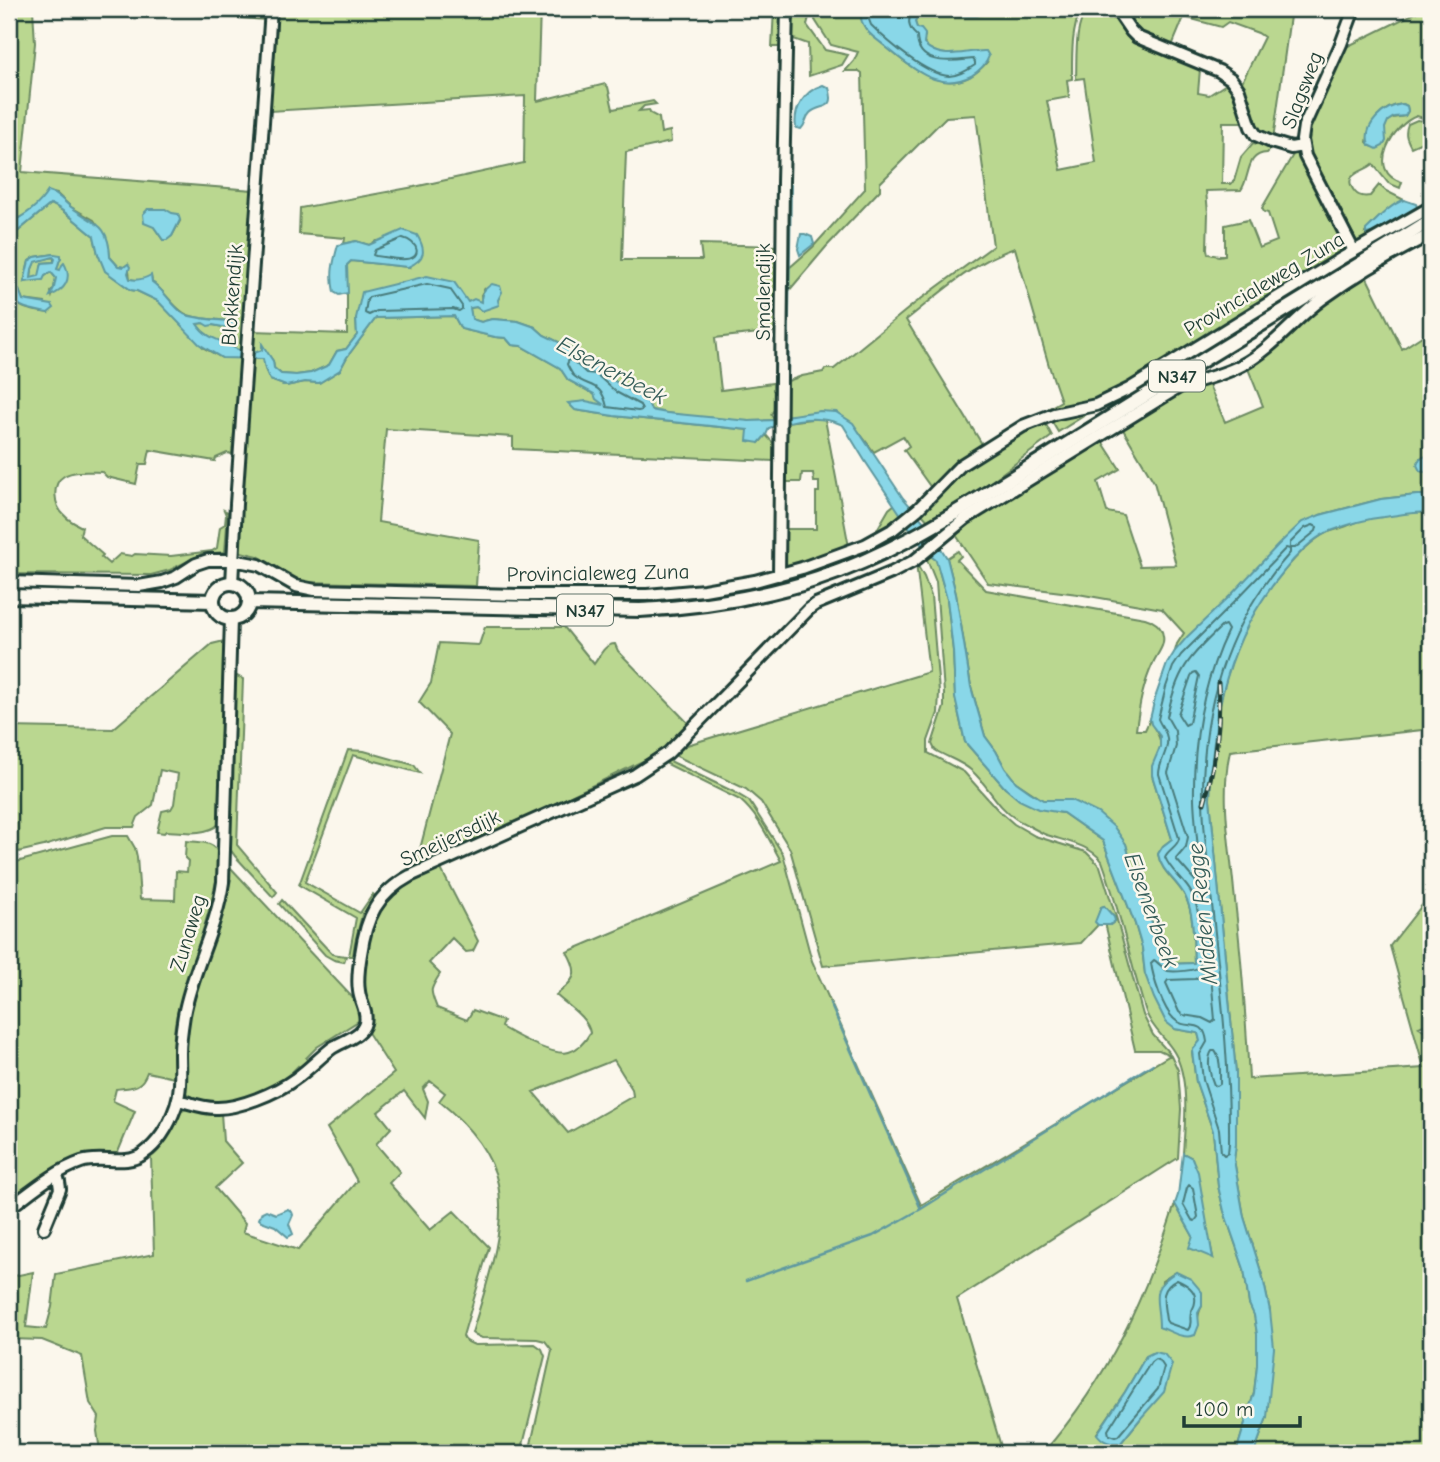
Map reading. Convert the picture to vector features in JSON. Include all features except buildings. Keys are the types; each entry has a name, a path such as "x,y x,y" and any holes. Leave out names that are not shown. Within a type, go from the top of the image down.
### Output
{"main road":[{"name":"Provincialeweg Zuna","path":"249,602 597,610 676,608 716,604 792,587 843,570 932,527 1429,226"},
{"path":"232,584 243,588 249,602 245,613 230,619 219,615 213,601 220,587 232,584"},
{"path":"9,596 213,601"}],"street":[{"name":"Blokkendijk","path":"232,584 271,9"},
{"name":"Smalendijk","path":"779,575 783,182 788,9"},
{"name":"Slagsweg","path":"1116,9 1137,37 1219,71 1231,79 1239,90 1256,135 1291,148 1302,146"},
{"name":"Slagsweg","path":"1354,9 1302,135 1305,156 1354,251"},
{"name":"Provincialeweg Zuna","path":"9,582 139,586 176,577 208,560 233,560 259,565 296,586 315,590 532,596 647,595 704,590 779,575 835,558 892,530 918,509 961,465 1023,426 1054,414 1108,400 1431,207"},
{"name":"Provincialeweg Zuna","path":"808,609 915,561 965,519 1181,386 1222,374 1244,364 1324,298 1412,242 1429,226"},
{"name":"Smeijersdijk","path":"178,1100 217,1108 249,1101 290,1083 332,1049 356,1034 363,1027 366,1018 358,984 364,937 369,918 382,896 410,876 635,775 668,753 808,609"},
{"name":"Zunaweg","path":"9,1208 69,1167 87,1160 126,1160 143,1154 167,1125 178,1100 184,1016 223,882 230,619"},
{"path":"44,1228 60,1189 57,1175"}],"green space":[{"path":"9,9 33,9 35,43 22,172 253,190 241,353 211,337 196,324 233,329 228,321 199,318 184,313 152,282 151,276 141,280 130,279 128,264 124,267 118,266 110,257 108,242 94,220 71,207 57,194 48,192 40,203 19,220 21,217 9,223","holes":["148,209 165,209 180,221 172,236 163,240 154,227"]},
{"path":"124,9 266,9 266,20"},
{"path":"278,9 540,9 538,101 605,84 613,109 653,101 656,104 644,106 639,111 649,110 659,118 661,133 670,131 671,142 626,152 622,260 702,260 700,244 778,246 777,331 715,338 721,390 773,383 773,390 778,394 776,407 771,414 774,420 712,419 651,410 647,400 615,381 598,366 590,368 569,347 544,335 535,327 518,321 492,319 481,322 471,319 470,308 476,307 482,311 485,288 481,295 482,302 356,318 357,335 346,349 337,351 329,365 311,373 281,374 274,368 273,361 262,346 259,353 252,353 253,331 347,334 347,265 351,261 408,267 376,241 369,245 356,241 344,244 345,238 299,234 300,208 524,163 525,96 270,111"},
{"path":"774,9 783,9 782,47 772,47"},
{"path":"791,9 811,9 807,25 825,50 848,55 842,65 809,76 808,44 791,38"},
{"path":"818,9 862,9 865,28 897,56 926,75 941,81 956,81 972,75 987,62 938,53 926,47 923,40 925,36 915,22 920,13 940,10 975,16 990,13 991,9 1081,9 1074,35 1072,79 1067,80 1069,97 1047,101 1061,170 1096,163 1084,78 1076,79 1077,42 1087,9 1111,9 1130,40 1200,69 1198,93 1209,95 1228,83 1245,122 1223,122 1222,184 1234,181 1241,157 1253,143 1273,147 1252,161 1241,190 1206,191 1208,254 1225,255 1225,225 1248,220 1259,248 1277,241 1268,213 1262,208 1294,153 1299,154 1303,160 1347,243 1342,253 1058,432 1049,417 1049,408 1061,401 1015,248 985,261 906,320 982,444 951,465 932,489 904,450 909,446 903,436 874,452 858,431 836,412 785,416 785,382 823,372 825,369 834,369 914,304 993,246 976,115 946,117 880,183 880,190 788,292 788,269 813,247 865,189 862,73 845,71 858,52 831,45 815,20"},
{"path":"1123,9 1291,9 1273,140 1255,129 1246,92 1240,86 1264,37 1228,22 1221,27 1184,17 1172,46 1135,30"},
{"path":"1423,9 1431,9 1431,89 1427,91 1431,100 1431,119 1417,116 1408,121 1399,128 1387,148 1385,169 1391,177 1402,182 1400,188 1388,183 1373,164 1352,177 1351,186 1360,196 1370,196 1379,185 1404,200 1373,224 1365,233 1381,231 1363,242 1357,242 1308,147 1310,126 1342,49","holes":["1396,105 1407,106 1405,116 1387,122 1385,143 1378,148 1371,146 1367,142 1378,116"]},
{"path":"1417,120 1431,126 1431,144 1425,147 1422,142 1411,147 1407,139 1408,124"},
{"path":"51,204 57,207 94,236 106,271 131,290 158,301 204,348 222,358 241,358 232,454 227,453 215,461 150,450 147,464 140,464 136,484 107,477 102,472 78,472 68,474 60,480 55,495 61,511 68,519 82,527 80,535 103,555 101,557 109,564 120,554 171,556 212,551 217,548 220,527 225,524 224,510 228,512 225,552 202,554 170,570 151,575 9,574 9,293 21,306 48,313 45,303 23,300 19,290 13,285 9,287 9,235 17,232","holes":["54,254 59,262 57,269 60,271 52,296 56,278 51,272 24,282 29,261 35,257"]},
{"path":"54,257 54,262 42,263 40,276 31,279 35,261"},
{"path":"1366,276 1402,349 1431,330 1431,455 1420,458 1420,471 1431,473 1431,495 1381,499 1320,515 1230,596 1175,651 1184,633 1162,609 1078,594 988,583 954,532 1100,438 1120,469 1098,482 1107,512 1123,515 1140,566 1176,565 1154,482 1121,426 1179,391 1208,383 1225,422 1263,406 1247,366 1322,303"},
{"path":"454,316 461,329 506,338 512,345 521,346 560,368 568,380 594,394 606,407 575,410 749,430 759,443 766,435 774,444 773,461 513,449 513,437 386,429 378,522 479,540 476,586 305,582 258,556 241,552 240,498 251,359 264,359 270,380 286,386 305,382 319,383 340,370 376,318"},
{"path":"825,419 849,547 786,567 784,529 816,529 816,492 819,492 819,482 814,482 813,473 802,473 801,482 784,482 785,422"},
{"path":"1044,421 1052,436 973,495 929,522 921,513 972,459"},
{"path":"895,504 909,527 876,544 871,540 889,509"},
{"path":"1420,512 1431,513 1431,729 1230,751 1226,803 1249,1079 1424,1068 1390,946 1431,894 1431,1022 1419,1027 1431,1032 1431,1453 1254,1453 1267,1417 1270,1311 1244,1217 1234,1160 1236,1073 1210,799 1214,737 1219,708 1226,679 1248,624 1263,598 1302,551 1326,533 1360,521"},
{"path":"958,551 961,556 957,560 986,590 1145,618 1161,629 1163,643 1144,687 1136,730 1145,730 1150,719 1160,739 1152,775 1172,839 1158,854 1162,866 1188,903 1193,929 1194,963 1169,964 1163,957 1162,942 1150,918 1126,844 1071,800 1043,800 1016,782 985,736 971,686 956,594 947,558"},
{"path":"928,554 936,560 947,599 955,697 965,742 1005,788 1063,813 1103,841 1135,924 1142,948 1145,974 1175,1029 1198,1033 1200,1041 1192,1052 1196,1082 1213,1131 1218,1186 1244,1269 1257,1334 1254,1393 1236,1453 1099,1453 1093,1450 1083,1453 1043,1453 1088,1395 1122,1336 1151,1273 1175,1204 1193,1236 1213,1257 1192,1158 1183,1153 1185,1101 1179,1063 1146,1012 1102,861 1083,847 1044,834 1016,819 1003,808 972,771 935,750 932,744 944,707 944,693 936,582 926,557","holes":["1176,1272 1202,1306 1195,1335 1159,1327 1162,1281","1146,1356 1141,1418 1120,1444 1097,1433"]},
{"path":"916,563 931,596 939,692 938,713 928,741 928,753 964,772 1014,824 1035,836 1086,852 1100,866 1143,1015 1153,1035 1171,1055 1178,1070 1181,1109 1178,1158 957,1299 1003,1453 529,1453 552,1350 545,1341 537,1339 482,1338 472,1333 497,1240 500,1220 498,1184 483,1148 458,1118 439,1101 445,1093 430,1081 423,1089 428,1101 425,1118 404,1091 378,1112 391,1128 376,1144 400,1172 389,1183 430,1230 454,1211 489,1247 463,1336 465,1340 475,1345 535,1344 542,1349 545,1356 521,1453 196,1453 175,1445 100,1451 97,1431 99,1417 90,1403 82,1356 42,1340 10,1339 9,1277 33,1272 26,1327 46,1329 56,1274 154,1254 151,1157 162,1146 178,1116 187,1109 221,1113 223,1141 242,1163 215,1188 245,1223 243,1232 298,1250 357,1181 327,1128 394,1073 367,1031 371,1021 362,980 372,917 394,890 441,869 478,941 473,951 466,952 452,938 429,963 440,974 432,991 437,1008 467,1020 473,1010 503,1021 501,1027 554,1051 563,1053 579,1047 590,1033 588,1027 581,1017 556,995 574,976 567,952 781,861 747,806 667,764 668,760 749,801 783,854 812,961 921,1205 1170,1055 1159,1050 1135,1050 1106,927 1115,921 1104,906 1101,907 1096,922 1098,925 1081,943 823,966 790,849 761,802 746,789 670,753 677,748 929,672","holes":["614,1060 632,1089 633,1096 568,1133 533,1092"]},
{"path":"485,627 564,627 594,664 605,648 615,644 618,651 691,726 664,749 647,759 414,872 450,734 419,702 431,683 439,643 479,645"},
{"path":"224,641 219,824 201,832 157,832 162,811 171,809 174,804 178,774 160,770 153,805 138,817 134,827 106,827 9,854 9,727 113,729 212,644"},
{"path":"233,674 243,679 237,845 277,892 273,897 228,846"},
{"path":"348,750 364,751 414,765 420,773 353,755 305,882 360,913 373,894 376,897 362,915 353,956 349,956 356,918 299,885"},
{"path":"112,836 128,836 135,848 140,899 175,900 176,871 187,872 186,841 207,843 216,849 218,861 211,903 175,1022 174,1078 147,1072 139,1084 116,1089 113,1101 135,1111 116,1157 89,1156 9,1202 9,864"},
{"path":"230,867 352,997 363,1016 361,1024 357,1022 317,1047 306,1058 309,1062 301,1069 298,1066 286,1078 265,1091 236,1100 208,1102 186,1093 187,1036 191,1008 231,880 228,878"},
{"path":"282,900 332,954 346,956 344,962 325,955 279,904"}],"water":[{"path":"862,9 991,9 990,13 975,16 940,10 920,13 915,22 917,28 925,34 924,44 938,53 986,51 989,56 982,68 971,76 959,80 936,80 915,69 870,34 861,20"},
{"path":"823,85 829,88 831,101 808,115 801,129 796,128 796,114 801,102 810,92"},
{"path":"1403,104 1408,111 1405,116 1394,117 1388,121 1383,146 1377,149 1369,145 1369,130 1376,118 1389,108"},
{"path":"789,185 788,382 785,382"},
{"name":"Midden Regge","path":"48,191 99,226 107,237 110,257 118,266 124,267 128,264 130,279 136,280 151,275 152,282 184,314 235,322 233,329 197,324 209,336 243,352 262,350 262,344 273,361 274,368 281,374 311,373 329,365 337,351 346,349 357,335 356,318 362,292 427,276 454,282 468,302 474,299 481,302 482,294 487,288 492,284 500,286 502,292 499,305 482,311 476,307 470,308 472,319 481,322 492,319 518,321 535,327 544,335 569,347 590,368 598,365 615,381 647,400 651,410 749,421 777,420 785,416 820,411 836,412 853,423 947,558 956,594 971,687 985,736 1016,782 1030,792 1043,800 1071,800 1098,813 1114,827 1126,844 1150,918 1162,943 1163,957 1169,964 1194,963 1193,928 1188,903 1182,890 1162,866 1158,854 1172,839 1152,775 1152,766 1160,747 1160,736 1150,719 1167,664 1187,637 1302,522 1381,499 1431,495 1431,513 1419,512 1369,519 1348,525 1322,535 1298,555 1265,596 1249,623 1227,678 1220,707 1211,768 1210,799 1236,1073 1234,1160 1244,1217 1263,1278 1274,1348 1267,1417 1254,1453 1236,1453 1254,1393 1257,1334 1244,1269 1218,1186 1213,1131 1196,1082 1192,1051 1200,1041 1198,1033 1175,1029 1166,1022 1154,998 1145,974 1142,948 1135,924 1103,841 1063,813 1038,809 1019,800 965,742 955,697 947,599 936,560 928,554 909,527 843,425 815,419 797,420 769,428 759,443 747,441 748,430 575,410 568,403 586,401 604,405 594,394 568,380 560,368 521,346 512,345 506,338 461,329 454,316 376,318 340,370 319,383 305,382 286,386 270,380 263,359 222,358 199,344 158,301 131,290 105,271 94,236 57,207 51,204 17,232 9,235 9,223 31,210"},
{"path":"1404,200 1416,204 1418,210 1381,231 1366,234 1366,230 1384,213"},
{"path":"148,209 165,209 178,214 180,220 167,240 163,240 154,227 144,223 143,214"},
{"path":"403,230 417,235 420,240 423,254 418,261 408,267 351,261 347,265 348,293 339,295 334,292 333,268 338,245 356,241 369,245"},
{"path":"801,234 812,237 814,244 800,255 798,249"},
{"path":"61,255 57,269 60,270 64,263 68,274 60,291 50,296 56,278 51,272 43,280 24,282 29,261 35,257","holes":["53,257 54,262 42,263 39,276 31,278 35,262"]},
{"path":"13,284 23,300 52,305 54,308 48,313 22,307 10,294 9,287"},
{"path":"1431,455 1431,473 1420,471 1417,465 1420,458"},
{"path":"1104,906 1115,921 1110,925 1098,925 1095,922 1101,907"},
{"path":"1183,1153 1192,1158 1198,1172 1213,1258 1189,1248 1193,1236 1175,1204"},
{"path":"288,1209 293,1215 289,1224 293,1234 288,1237 275,1226 259,1219 266,1210 276,1214"},
{"path":"1176,1272 1191,1279 1202,1292 1199,1325 1195,1335 1181,1336 1159,1327 1158,1290 1167,1278"},
{"path":"1154,1352 1164,1354 1172,1364 1164,1392 1120,1444 1104,1441 1097,1434 1146,1356"}],"waterway":[{"path":"746,1281 873,1236 921,1209 830,1003"},
{"path":"921,1209 1153,1064"}],"railway":[{"path":"1204,803 1216,744 1218,683"}],"water label":[{"name":"Elsenerbeek","path":"612,370"},
{"name":"Elsenerbeek","path":"1152,910"}]}
